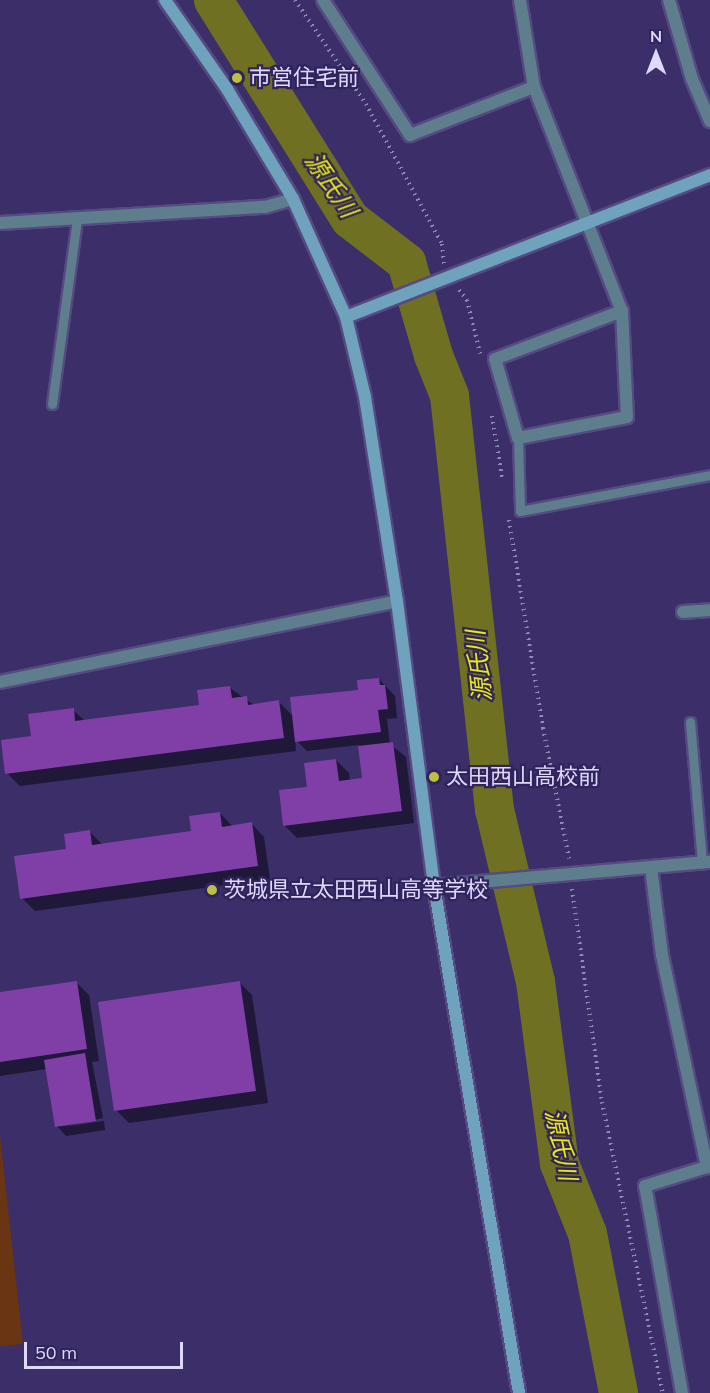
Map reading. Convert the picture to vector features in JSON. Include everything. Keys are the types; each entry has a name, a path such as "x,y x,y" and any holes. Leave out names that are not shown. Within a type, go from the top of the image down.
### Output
{"street":[{"path":"165,0 227,89 293,199 346,316 365,397 397,601 434,886 519,1393"},
{"path":"323,0 410,135 534,87"},
{"path":"520,0 534,87 585,224 622,311 627,417 518,438 495,359 622,311"},
{"path":"669,0 692,79 710,121"},
{"path":"346,316 446,275 710,175"},
{"path":"0,223 265,207 293,199"},
{"path":"0,682 397,601"},
{"path":"683,612 710,610"},
{"path":"434,886 481,880 706,863"},
{"path":"651,867 662,955 708,1166 645,1186 682,1393"}],"lane":[{"path":"52,404 77,218"},
{"path":"518,438 520,511 710,476"},
{"path":"690,722 706,863"}],"path":[{"path":"295,0 366,104 408,178 442,244 446,275 468,300 482,362"},
{"path":"491,405 504,486"},
{"path":"507,509 543,728 568,842 570,873 602,1101 663,1393"}],"shaded area":[{"path":"0,1135 23,1344 0,1346"}],"building":[{"path":"379,678 380,685 385,685 388,709 378,710 381,732 295,742 290,697 358,690 357,680"},
{"path":"230,686 232,698 247,696 248,705 279,700 284,738 5,774 1,740 31,736 28,714 74,708 75,721 199,705 197,690"},
{"path":"393,742 402,811 283,826 279,790 307,787 304,763 336,759 339,781 362,778 358,746"},
{"path":"220,812 222,827 252,822 258,866 20,899 14,856 66,849 64,834 90,830 92,845 191,831 189,816"},
{"path":"77,981 87,1049 0,1062 0,992"},
{"path":"240,981 256,1091 114,1111 98,1002"},
{"path":"85,1053 96,1121 55,1127 44,1060"}],"waterway":[{"name":"源氏川","path":"213,0 350,219 406,262 433,355 449,395 494,809 535,981 559,1163 587,1233 618,1393"}],"place":[{"name":"市営住宅前","path":"237,78"},
{"name":"太田西山高校前","path":"434,777"},
{"name":"茨城県立太田西山高等学校","path":"212,890"}]}
